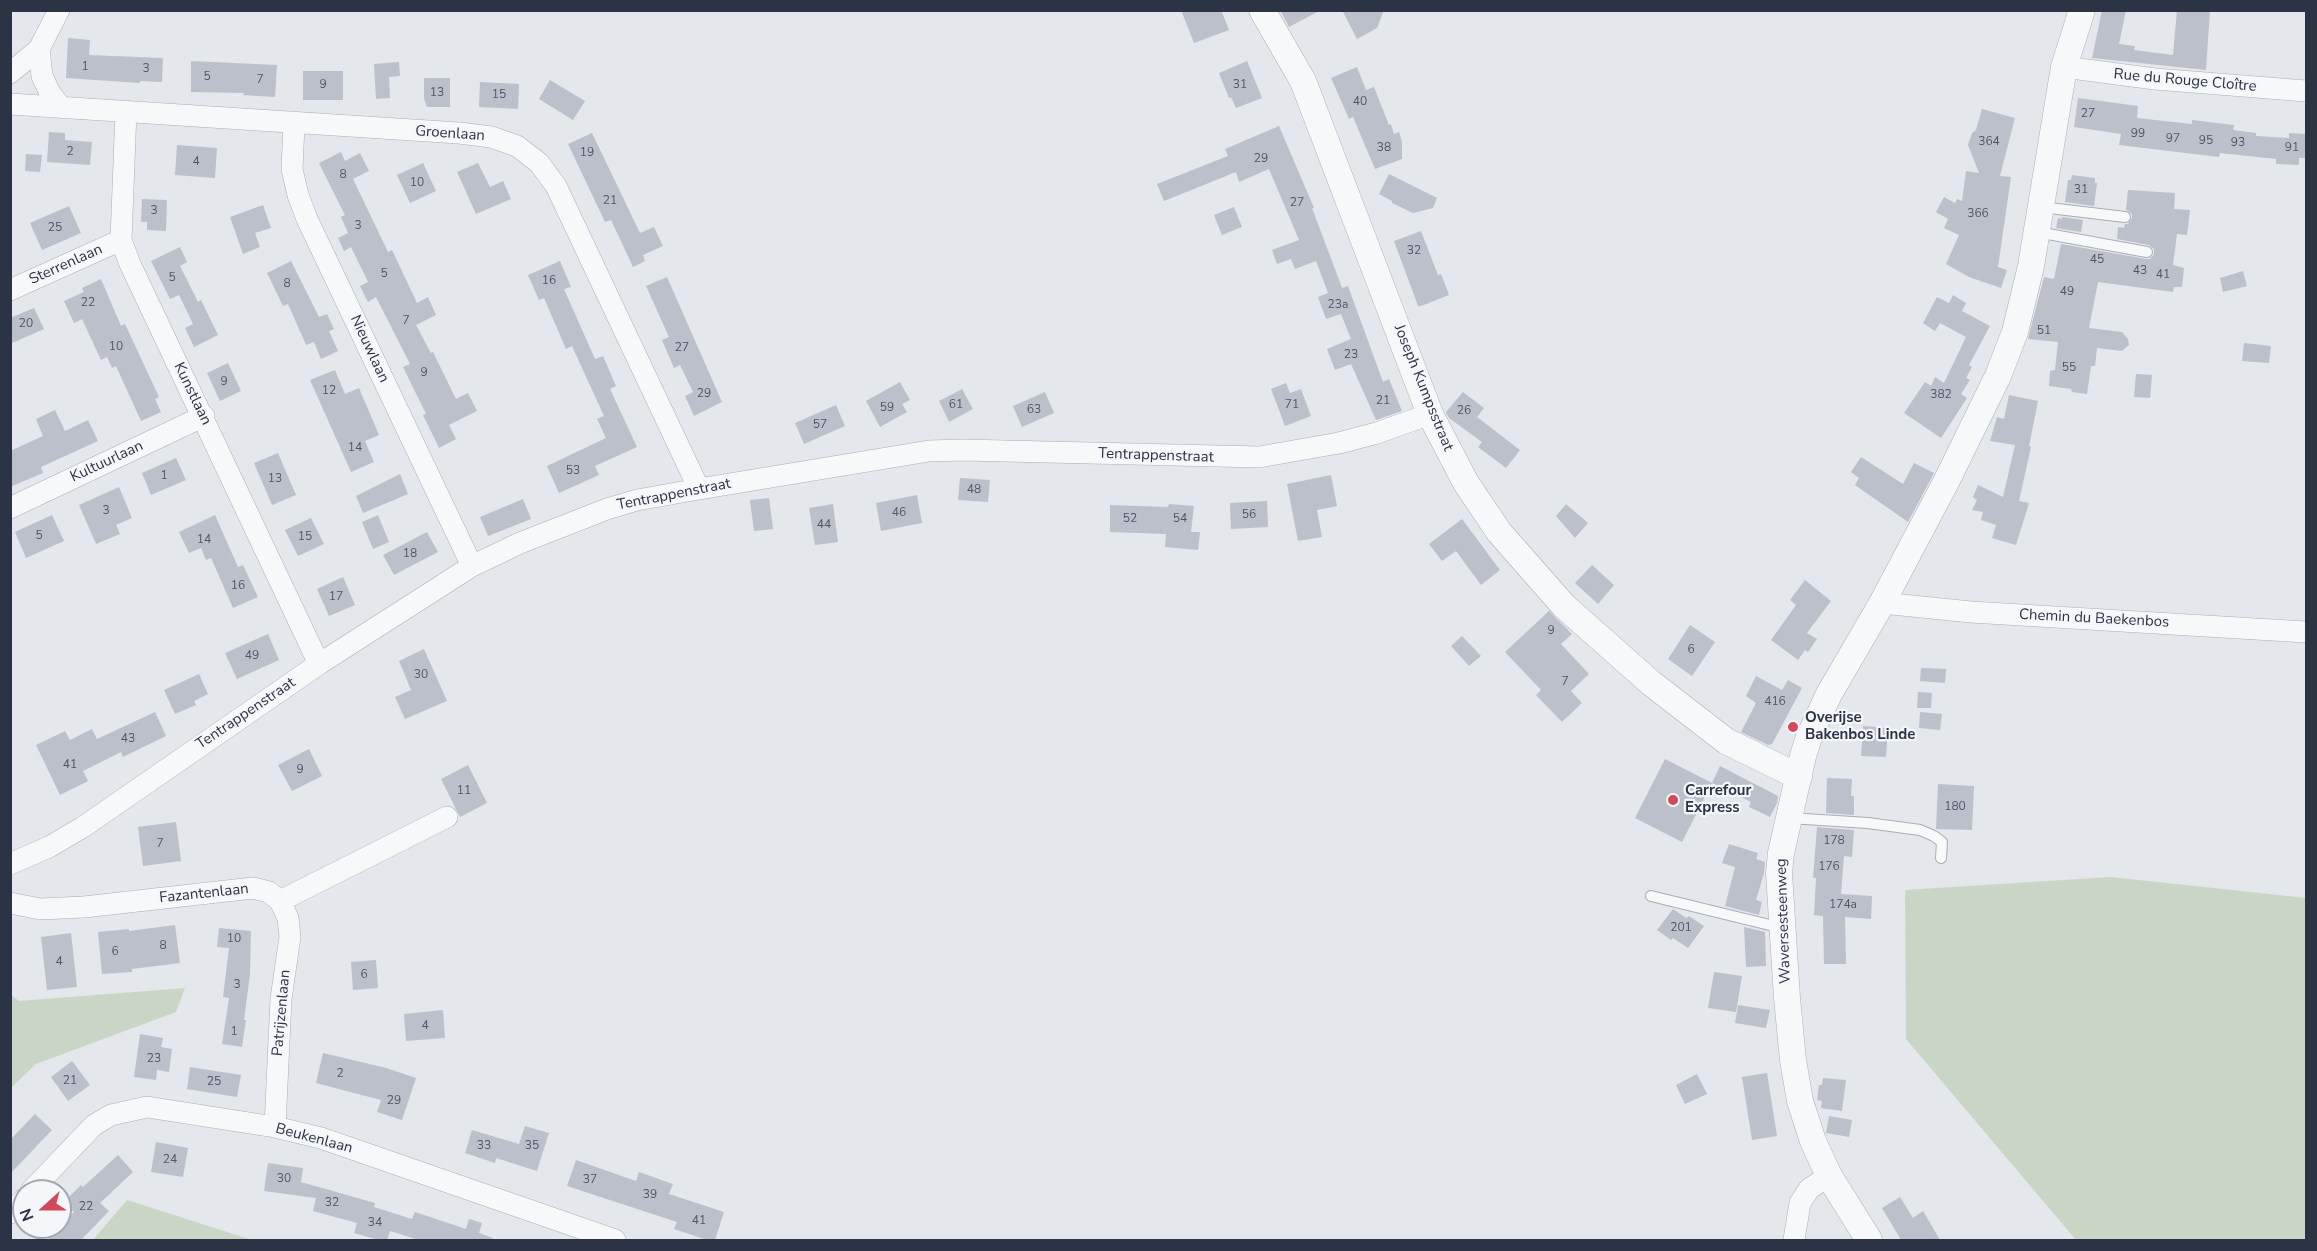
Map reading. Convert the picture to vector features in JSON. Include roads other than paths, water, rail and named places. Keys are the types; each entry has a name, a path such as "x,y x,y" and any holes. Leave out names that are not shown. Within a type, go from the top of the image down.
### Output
{"street":[{"path":"10,73 39,49 59,10"},
{"name":"Joseph Kumpsstraat","path":"1262,10 1303,81 1430,414 1466,483 1499,532 1564,606 1652,683 1726,741 1799,777"},
{"name":"Waversesteenweg","path":"1869,1240 1829,1176 1813,1141 1800,1101 1790,1027 1779,873 1788,818 1809,737 1828,694 1881,604 1946,482 1998,376 2015,332 2031,266 2064,67 2082,10"},
{"path":"39,49 42,76 50,93 62,108"},
{"name":"Rue du Rouge Cloître","path":"2064,67 2198,83 2307,91"},
{"name":"Groenlaan","path":"10,104 490,136 517,146 539,163 556,186 699,489"},
{"name":"Kunstlaan","path":"126,111 121,240 130,264 204,416 319,664"},
{"name":"Nieuwlaan","path":"294,124 292,169 297,195 472,566"},
{"name":"Sterrenlaan","path":"10,290 121,240"},
{"name":"Tentrappenstraat","path":"10,864 49,848 83,827 319,664 472,566 520,543 607,509 638,500 699,489 929,451 1258,458 1339,443 1377,433 1430,414"},
{"name":"Kultuurlaan","path":"10,508 204,416"},
{"name":"Chemin du Baekenbos","path":"1881,604 1971,612 2307,632"},
{"path":"280,901 447,817"},
{"name":"Fazantenlaan","path":"10,903 40,909 84,907 253,888 269,892 280,901"},
{"name":"Patrijzenlaan","path":"275,1128 281,999 290,937 288,918 280,901"},
{"name":"Beukenlaan","path":"42,1179 94,1125 111,1115 147,1107 321,1138 615,1240"},
{"path":"1794,1240 1800,1203 1809,1189 1829,1176"}],"lane":[{"path":"2041,207 2125,217"},
{"path":"2037,232 2147,252"},
{"path":"1788,818 1868,823 1920,830 1942,842 1941,858"},
{"path":"1651,897 1783,928"}],"place":[{"name":"Overijse Bakenbos Linde","path":"1793,727"},
{"name":"Carrefour Express","path":"1673,800"}]}
